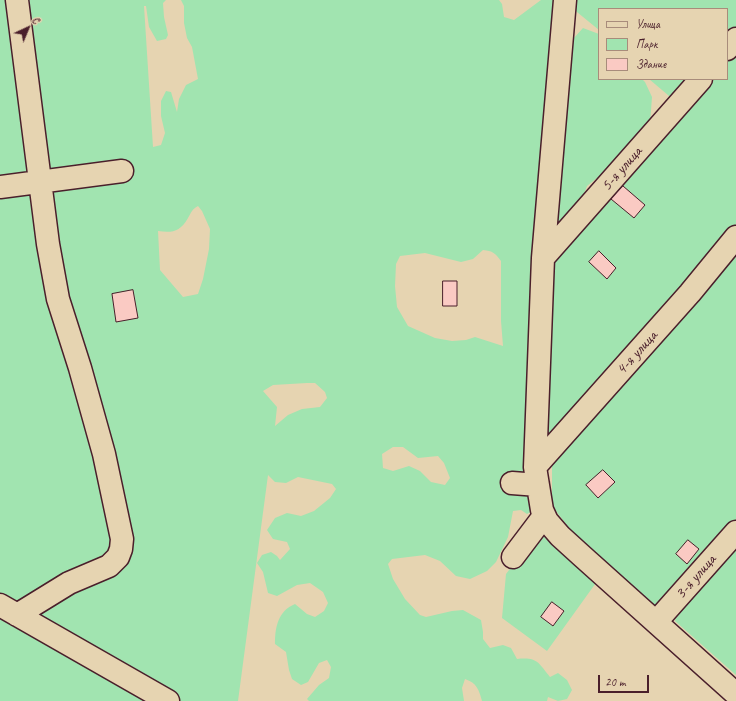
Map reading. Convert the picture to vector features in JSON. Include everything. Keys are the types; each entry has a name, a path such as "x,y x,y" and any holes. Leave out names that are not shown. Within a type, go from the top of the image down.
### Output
{"street":[{"path":"9,610 109,566 118,557 121,549 122,538 104,454 80,368 58,298 48,244 17,0"},
{"path":"565,0 543,258 536,476 542,510 551,526 576,551 735,691"},
{"path":"728,48 736,39"},
{"name":"5-я улица","path":"543,258 700,80"},
{"path":"0,187 122,171"},
{"name":"4-я улица","path":"536,476 736,237"},
{"path":"512,483 536,476"},
{"path":"513,557 544,516"},
{"name":"3-я улица","path":"656,622 736,532"},
{"path":"9,610 168,701"}],"green space":[{"path":"0,0 166,0 163,3 168,35 166,39 157,41 149,27 146,6 144,6 153,147 161,145 165,133 161,116 161,101 166,91 171,92 177,112 179,99 186,85 198,79 192,47 187,38 184,23 184,6 181,0 499,0 502,4 504,17 514,20 541,0 558,0 536,509 527,514 521,510 513,511 508,537 496,562 487,571 470,579 456,576 440,561 425,555 392,559 388,564 393,579 405,599 420,615 426,617 463,610 481,620 483,639 490,648 503,645 511,648 517,659 529,659 540,664 550,677 558,673 567,680 572,690 567,699 558,701 548,697 547,701 482,701 477,687 465,679 462,688 464,701 309,701 307,699 319,685 329,678 331,667 327,660 319,663 308,682 301,685 292,679 286,652 275,644 277,626 281,615 289,607 295,604 307,614 315,617 324,611 328,603 323,592 310,583 297,585 277,596 268,593 263,572 257,563 262,555 271,552 280,560 290,549 287,542 273,539 267,530 275,518 287,513 301,516 314,511 330,498 336,489 332,484 298,477 286,483 275,482 268,475 238,701 0,701","holes":["198,206 202,211 210,229 209,249 203,279 198,294 183,297 160,270 158,231 167,232 179,229","483,250 494,253 501,261 501,321 503,346 475,337 466,340 452,341 435,338 408,326 397,307 395,286 396,264 400,256 425,253 461,262 473,259","315,383 325,392 327,398 320,407 302,409 288,415 275,426 277,407 263,391 273,385","393,447 403,447 418,458 438,456 444,463 450,478 445,485 431,482 420,471 409,466 393,471 383,468 382,454"]},
{"path":"573,0 736,0 736,35 728,44 728,8 598,8 598,29 572,8"},
{"path":"583,28 598,34 598,80 643,80 645,82 652,97 650,123 622,158 587,186 578,210 555,232 565,59 573,39"},
{"path":"736,50 736,224 547,445 553,253 709,80 728,80 728,59"},
{"path":"650,80 692,80 675,101"},
{"path":"736,244 736,523 662,605 654,607 586,550 552,506 552,458"},
{"path":"538,532 598,580 547,651 502,618 506,574"},
{"path":"736,544 736,675 675,621 677,611"}],"building":[{"path":"623,186 645,205 634,218 611,199"},
{"path":"599,251 616,268 607,279 589,262"},
{"path":"443,281 457,281 457,306 443,306"},
{"path":"133,290 138,318 116,322 112,294"},
{"path":"603,470 615,482 598,498 586,485"},
{"path":"688,540 699,549 687,564 676,554"},
{"path":"552,602 564,611 553,626 541,617"}]}
